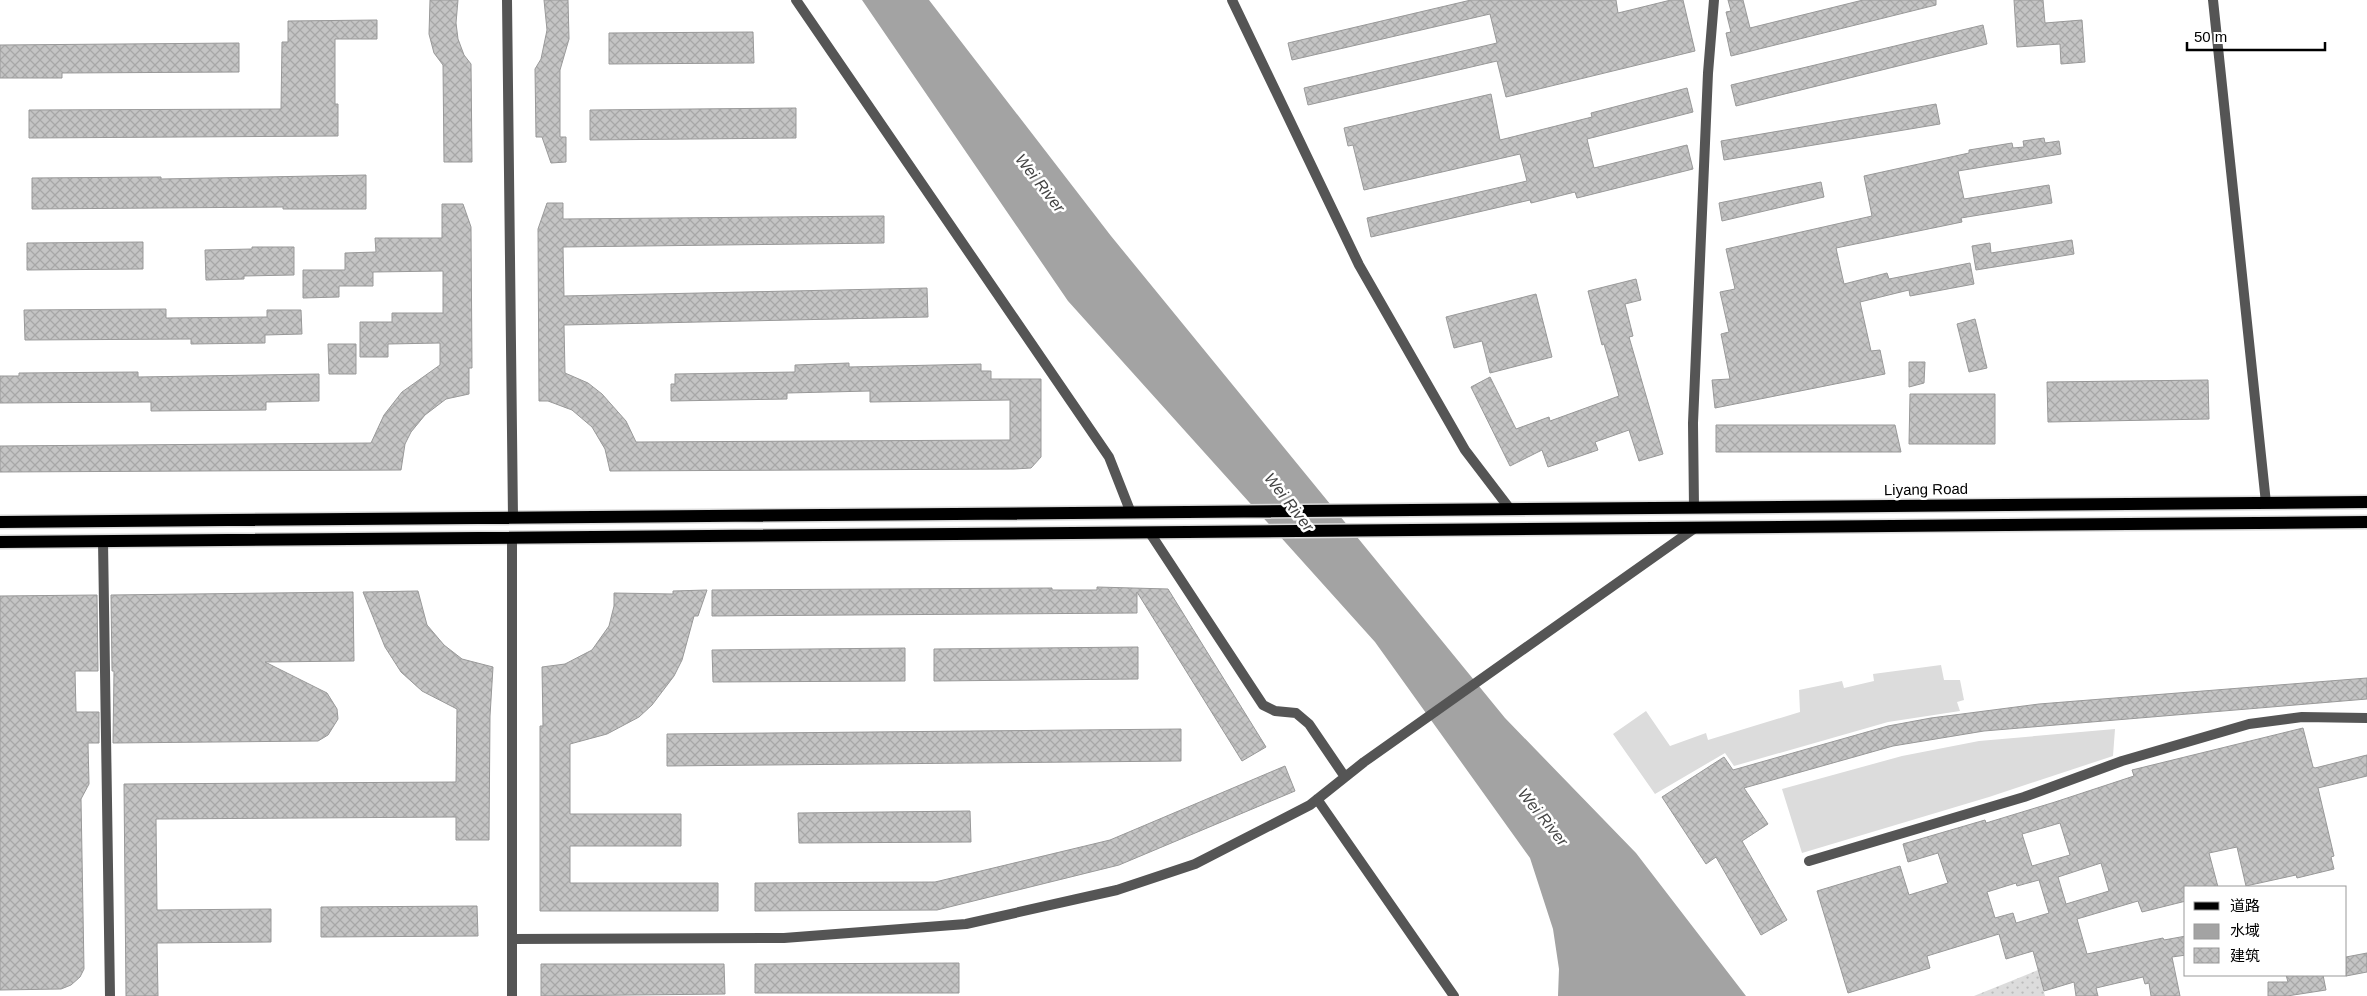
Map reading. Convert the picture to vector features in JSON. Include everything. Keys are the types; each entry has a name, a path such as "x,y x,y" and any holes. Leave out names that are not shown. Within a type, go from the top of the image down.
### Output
{"main road":[{"name":"Liyang Road","path":"0,522 2367,502"},
{"path":"0,542 2367,522"}],"street":[{"path":"508,0 513,518"},
{"path":"796,0 1109,458 1131,513"},
{"path":"1232,0 1359,265 1465,450 1510,509"},
{"path":"1694,508 1694,414 1708,83 1714,0"},
{"path":"2212,0 2266,502"},
{"path":"512,939 784,938 966,924 1117,890 1195,864 1247,839 1317,799 1541,634 1695,528"},
{"path":"1155,533 1263,705 1275,711 1296,713 1309,724 1345,777"},
{"path":"512,538 512,996"},
{"path":"104,541 110,996"},
{"path":"1809,862 2024,797 2122,761 2249,724 2302,716 2367,718"},
{"path":"1317,799 1454,996"}],"shaded area":[{"path":"1941,665 1944,680 1960,680 1964,700 1957,702 1960,711 1888,722 1734,766 1725,753 1655,794 1613,734 1646,711 1670,746 1706,733 1708,740 1800,712 1799,690 1842,681 1844,688 1874,681 1873,674"},
{"path":"2115,729 2113,756 1989,797 1802,853 1782,789 1902,756 1979,741"},
{"path":"2038,970 2045,996 1974,996"}],"water":[{"name":"Wei River","path":"862,0 929,0 1111,236 1505,718 1636,853 1746,996 1558,996 1559,969 1553,929 1530,858 1375,642 1068,301"}],"building":[{"path":"430,0 458,0 456,23 458,39 464,55 471,64 472,162 444,162 443,65 434,53 429,34"},
{"path":"544,0 568,0 569,39 560,70 560,137 566,137 566,162 551,163 542,137 536,137 535,69 541,59 547,30"},
{"path":"1471,0 1616,0 1618,13 1671,0 1683,0 1695,51 1506,97 1497,61 1308,105 1304,88 1497,43 1490,14 1292,60 1288,43"},
{"path":"1728,0 1743,0 1750,28 1863,0 1936,0 1936,5 1731,56 1726,33 1731,32 1726,12 1731,11"},
{"path":"2014,0 2043,0 2045,23 2082,20 2085,62 2061,64 2060,44 2017,47"},
{"path":"377,20 377,39 335,39 335,104 338,104 338,136 29,138 29,110 281,109 282,42 288,42 288,21"},
{"path":"1983,25 1987,44 1736,106 1731,85"},
{"path":"753,32 754,63 609,64 609,33"},
{"path":"239,43 239,72 62,73 62,78 0,78 0,45"},
{"path":"1687,88 1693,112 1587,139 1594,168 1687,145 1693,169 1577,198 1575,192 1531,203 1530,200 1371,237 1367,218 1527,181 1520,154 1364,190 1353,145 1348,146 1344,128 1491,94 1500,140 1592,117 1591,113"},
{"path":"1936,104 1940,124 1724,160 1721,141"},
{"path":"796,108 796,138 590,140 590,110"},
{"path":"2044,138 2045,143 2059,141 2061,154 1958,171 1964,199 2049,185 2052,203 1961,218 1962,222 1836,248 1844,284 1887,273 1889,279 1970,263 1974,284 1910,296 1909,290 1860,302 1871,351 1880,350 1885,374 1715,408 1712,380 1730,379 1721,334 1729,332 1720,292 1735,289 1726,249 1872,216 1864,176 1969,153 1969,150 2012,143 2013,148 2024,147 2023,141"},
{"path":"366,175 366,209 283,209 283,207 32,209 32,178 161,177 161,179"},
{"path":"1821,182 1824,197 1722,221 1719,203"},
{"path":"547,203 563,203 563,219 884,216 884,243 563,247 564,296 927,288 928,317 564,325 565,373 588,383 602,394 626,421 636,442 1010,440 1010,400 870,402 870,391 787,393 787,399 671,401 671,384 675,384 675,374 795,372 795,365 849,363 849,367 981,364 981,371 991,371 991,379 1041,379 1041,457 1031,468 1014,469 610,471 605,449 592,427 572,410 548,401 539,401 538,229"},
{"path":"442,204 463,204 471,227 472,368 469,368 469,394 446,399 425,415 411,432 405,444 401,470 0,472 0,446 371,443 384,415 402,392 440,365 440,343 388,344 388,357 360,357 360,322 392,322 392,313 443,313 443,271 373,272 373,286 339,286 339,297 303,298 303,270 345,270 345,253 376,252 375,238 442,238"},
{"path":"2072,240 2074,254 1976,270 1972,246 1990,243 1991,253"},
{"path":"143,242 143,269 27,270 27,243"},
{"path":"252,247 294,247 294,275 244,276 244,279 206,280 205,250 252,249"},
{"path":"1636,279 1641,300 1625,304 1633,336 1629,337 1663,454 1639,461 1629,430 1595,442 1598,450 1548,467 1542,450 1510,466 1471,387 1490,377 1516,429 1549,417 1550,421 1619,396 1604,344 1602,345 1588,291"},
{"path":"1536,294 1552,357 1490,373 1482,341 1454,348 1446,317"},
{"path":"166,309 166,318 267,317 267,310 301,310 302,334 265,335 265,343 191,344 191,339 25,340 24,310"},
{"path":"1975,319 1987,368 1969,372 1957,324"},
{"path":"328,344 356,344 356,374 329,374"},
{"path":"1909,362 1925,362 1924,383 1909,387"},
{"path":"138,372 138,377 319,374 319,401 266,402 266,410 151,411 151,402 0,403 0,376 19,376 19,373"},
{"path":"2208,380 2209,419 2048,422 2047,382"},
{"path":"1910,394 1995,394 1995,444 1909,444"},
{"path":"1716,425 1895,425 1901,452 1716,452"},
{"path":"1097,587 1168,589 1266,747 1242,761 1137,592 1137,613 712,616 712,590 1052,588 1052,590 1097,590"},
{"path":"707,590 698,616 694,616 682,660 674,676 652,705 639,717 607,734 570,744 570,814 681,814 681,846 570,846 570,883 718,883 718,911 540,911 540,726 543,726 542,667 565,664 592,650 609,626 614,606 614,593 673,594 673,591"},
{"path":"418,591 427,625 444,645 462,659 493,667 490,716 489,840 456,840 456,817 156,819 157,910 271,909 271,942 157,943 158,996 126,996 124,784 456,782 457,709 422,691 401,672 385,647 363,592"},
{"path":"353,592 354,661 265,662 327,693 337,709 338,719 328,735 318,741 113,743 114,671 112,671 111,595"},
{"path":"97,595 98,671 75,671 76,712 99,712 99,743 88,743 89,784 81,799 84,969 80,977 71,985 61,989 0,990 0,596"},
{"path":"1138,647 1138,679 934,681 934,649"},
{"path":"905,648 905,681 713,682 712,650"},
{"path":"2367,678 2367,699 1984,731 1893,746 1744,788 1768,824 1742,841 1787,920 1761,935 1716,857 1706,864 1662,797 1724,757 1733,770 1888,726 1931,718 2039,704"},
{"path":"2303,728 2313,767 2315,768 2367,755 2367,776 2318,788 2334,856 2331,857 2334,869 2297,878 2296,875 2246,886 2237,847 2209,853 2218,886 2184,886 2184,902 2142,912 2138,901 2077,919 2087,954 2163,938 2164,940 2184,936 2184,955 2172,957 2180,996 2151,996 2149,983 2145,984 2143,977 2096,988 2098,996 2076,996 2074,982 2044,991 2033,951 2006,959 1999,934 1927,956 1930,968 1848,993 1817,891 1900,866 1909,895 1948,883 1938,853 1908,862 1903,844 1985,820 1986,823 2134,776 2132,770","holes":["2060,823 2070,855 2032,866 2022,834","2101,863 2109,891 2066,904 2058,877","2039,880 2049,913 2016,923 2013,913 1995,918 1987,892 2016,883 2017,886"]},
{"path":"1181,729 1181,761 667,766 667,734"},
{"path":"1285,766 1295,791 1119,865 937,910 755,911 755,883 935,882 1110,840"},
{"path":"970,811 971,842 799,843 798,813"},
{"path":"477,906 478,936 321,937 321,907"},
{"path":"2367,953 2367,972 2347,976 2347,957"},
{"path":"959,963 959,993 755,993 755,964"},
{"path":"541,964 724,964 725,994 541,996"},
{"path":"2286,976 2323,976 2326,990 2287,996 2268,996 2268,982 2288,982"}]}
